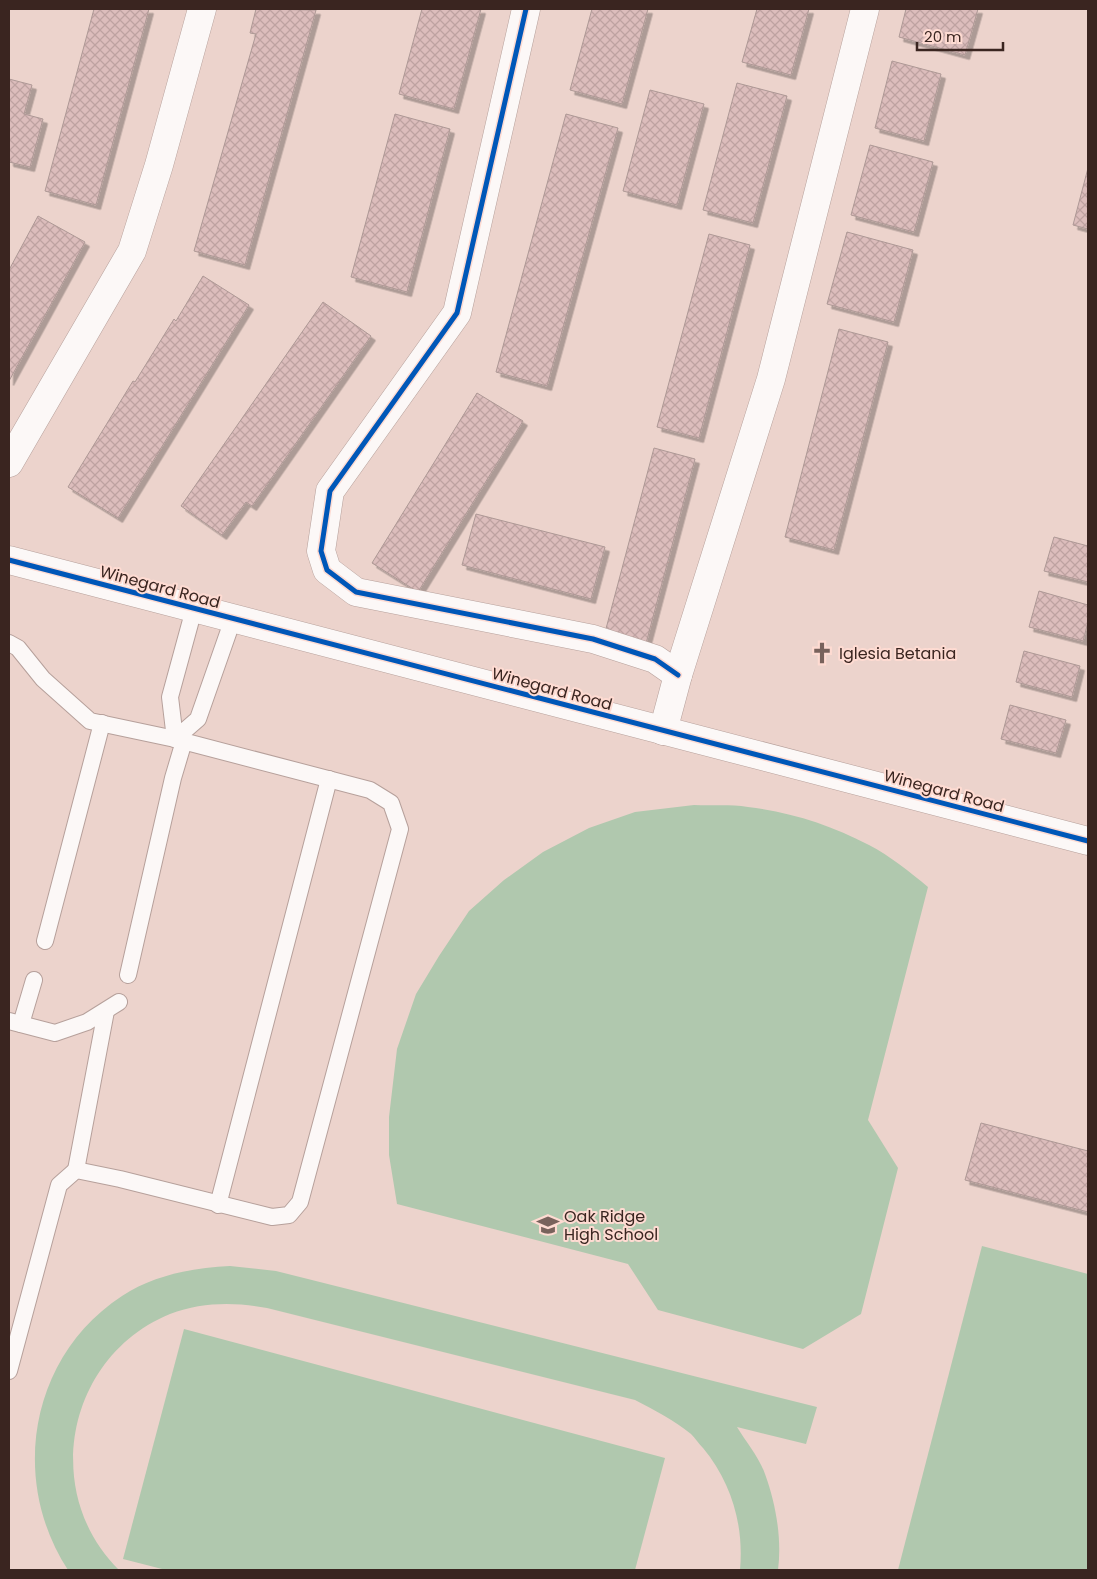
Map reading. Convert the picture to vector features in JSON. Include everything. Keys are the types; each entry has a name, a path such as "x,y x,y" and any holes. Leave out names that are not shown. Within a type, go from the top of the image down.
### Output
{"street":[{"path":"9,463 132,251 159,165 202,9"},
{"path":"526,9 457,313 330,491 321,551 327,570 356,592 592,639 655,659 678,675"},
{"path":"663,730 678,675 771,378 865,9"},
{"name":"Winegard Road","path":"9,560 1088,841"}],"lane":[{"path":"128,975 174,778 179,740 170,697 194,609"},
{"path":"179,740 198,719 232,619"},
{"path":"9,643 18,648 43,680 90,721 179,740 370,790 391,803 400,829 300,1202 288,1215 272,1217 120,1179 76,1170"},
{"path":"45,942 102,723"},
{"path":"218,1205 329,779"},
{"path":"34,980 15,1023 55,1033 87,1022 120,1002"},
{"path":"9,1371 59,1185 76,1170 106,1011"}],"green space":[{"path":"694,805 764,809 795,816 825,826 877,849 900,864 928,887 868,1120 898,1168 861,1314 803,1349 658,1310 628,1264 397,1204 389,1155 389,1117 397,1049 416,994 469,911 504,880 543,852 589,828 635,812"},
{"path":"982,1246 1088,1274 1088,1570 898,1570"},
{"path":"230,1266 276,1271 817,1407 806,1444 737,1427 759,1462 769,1485 779,1534 778,1570 740,1570 741,1554 738,1521 729,1490 713,1461 691,1434 671,1420 635,1400 267,1308 218,1304 194,1307 170,1314 135,1334 107,1361 88,1393 76,1428 73,1466 79,1503 94,1538 119,1570 68,1570 50,1535 39,1498 35,1460 38,1422 49,1385 66,1351 91,1321 122,1296 134,1289 174,1274"},
{"path":"184,1329 665,1458 635,1570 166,1570 123,1559"}],"building":[{"path":"94,9 149,9 96,205 45,191"},
{"path":"256,9 316,10 245,265 194,251 256,34 250,33"},
{"path":"422,9 481,9 454,109 399,94"},
{"path":"592,9 648,9 622,104 570,90"},
{"path":"757,9 809,9 791,75 742,62"},
{"path":"906,9 978,9 965,55 899,37"},
{"path":"892,61 941,74 924,141 875,128"},
{"path":"9,79 32,85 24,114 43,119 30,167 9,162"},
{"path":"737,83 787,96 753,223 703,210"},
{"path":"650,90 704,104 677,205 623,191"},
{"path":"395,114 450,129 407,292 351,277"},
{"path":"566,114 618,128 547,386 496,372"},
{"path":"870,145 933,162 914,232 851,215"},
{"path":"1088,168 1088,229 1073,225"},
{"path":"38,216 85,242 9,381 9,270"},
{"path":"847,232 913,250 894,322 827,304"},
{"path":"709,234 750,245 699,438 657,427"},
{"path":"203,276 249,305 118,518 68,487 133,381 135,382 174,319 176,321"},
{"path":"323,302 371,336 252,506 246,502 222,535 181,506"},
{"path":"839,329 888,342 834,550 785,537"},
{"path":"477,393 523,421 418,592 372,563"},
{"path":"654,448 695,459 644,651 603,640"},
{"path":"476,514 605,547 591,599 462,565"},
{"path":"1054,537 1088,546 1088,582 1044,571"},
{"path":"1039,591 1088,605 1088,622 1083,641 1029,627"},
{"path":"1024,651 1080,666 1072,697 1016,682"},
{"path":"1010,705 1066,720 1056,753 1001,739"},
{"path":"981,1123 1088,1151 1088,1212 965,1180"}],"cycle path":[{"path":"526,9 457,313 330,491 321,551 327,570 356,592 593,639 655,659 678,675"},
{"path":"9,560 1088,841"}],"place":[{"name":"Iglesia Betania","path":"822,653"},
{"name":"Oak Ridge High School","path":"548,1225"}]}
